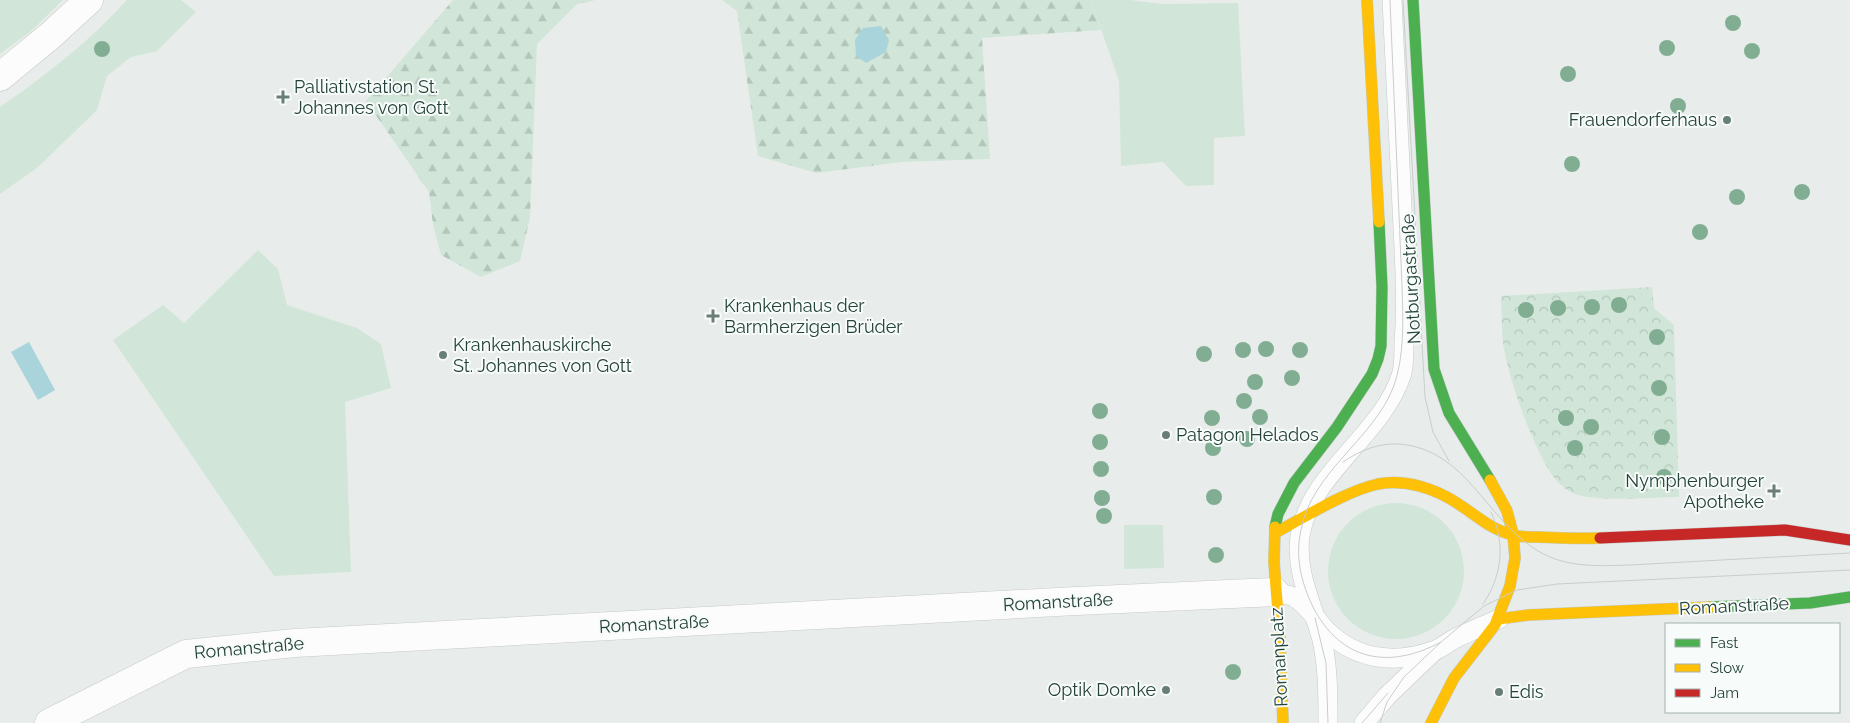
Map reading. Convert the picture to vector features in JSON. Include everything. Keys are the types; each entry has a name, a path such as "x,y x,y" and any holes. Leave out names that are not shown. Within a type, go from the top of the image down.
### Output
{"main road":[{"name":"Notburgastraße","path":"1294,483 1337,426 1372,374 1381,346 1382,287 1367,0"},
{"name":"Notburgastraße","path":"1412,0 1434,369 1441,396 1452,419 1499,492 1507,508 1514,536"},
{"path":"1275,533 1359,489 1379,484 1400,482 1414,484 1439,493 1456,502 1492,528 1514,536 1574,539 1785,530 1850,540"},
{"name":"Romanplatz","path":"1283,723 1280,639 1275,592 1275,533 1278,514 1294,483"},
{"path":"1431,723 1456,674 1490,634 1499,619 1514,568 1514,536"},
{"name":"Romanstraße","path":"1499,619 1528,615 1810,603 1850,597"}],"street":[{"path":"0,77 51,35 89,0"},
{"name":"Romanstraße","path":"48,723 186,654 305,642 1275,592"}],"lane":[{"path":"1328,723 1326,663 1300,562 1300,536 1305,516 1323,485 1393,397 1402,371 1406,325 1406,287 1392,0"},
{"path":"1372,374 1396,345 1406,325"},
{"name":"Romanplatz","path":"1275,592 1294,597 1330,634 1343,644 1374,658 1400,659 1434,651 1456,638 1499,619"},
{"path":"1364,723 1387,696 1434,651"}],"green space":[{"path":"0,0 63,0 31,31 0,54"},
{"path":"127,0 181,0 196,12 157,51 131,57 107,76 97,110 38,167 0,194 0,107 66,57 98,30"},
{"path":"453,0 596,0 577,4 537,44 530,218 520,261 481,277 441,255 433,225 429,192 366,101"},
{"path":"722,0 1091,0 1101,30 982,38 990,159 902,162 816,173 758,156 737,11"},
{"path":"1091,0 1130,0 1162,4 1238,3 1245,136 1214,138 1214,185 1186,186 1163,162 1121,166 1119,81"},
{"path":"258,250 278,269 287,305 357,328 381,344 391,388 345,402 351,572 274,576 113,340 163,305 184,323"},
{"path":"1652,287 1654,308 1674,325 1679,497 1608,499 1573,493 1555,479 1549,471 1521,409 1504,349 1501,296"},
{"path":"1396,503 1422,508 1434,514 1444,523 1453,533 1459,545 1464,571 1459,597 1453,609 1444,619 1434,628 1422,634 1396,639 1370,634 1358,628 1348,619 1339,609 1333,597 1328,571 1333,545 1339,533 1348,523 1358,514 1370,508"},
{"path":"1124,525 1163,525 1164,568 1124,569"}],"water":[{"path":"881,26 889,40 886,52 866,63 856,56 855,40 863,28"},
{"path":"29,342 55,390 38,400 11,352"}],"tram line":[{"path":"1390,0 1402,299 1400,363 1393,388 1384,406 1372,424 1329,473 1307,510 1299,540 1299,560 1302,579 1313,607 1324,625 1338,639 1352,649 1368,655 1385,657 1403,656 1422,651 1441,642"},
{"path":"1403,0 1425,397 1433,432 1449,461"},
{"path":"1343,462 1356,454 1377,446 1400,444 1423,449 1442,459 1459,472 1504,522 1538,551 1549,557 1571,563 1583,565 1630,565 1850,553"},
{"path":"1483,604 1494,582 1500,560 1499,536 1491,512"},
{"path":"1380,723 1387,702 1404,677 1441,642 1484,606 1517,590 1557,584 1850,570"},
{"path":"1315,618 1326,663 1328,723"},
{"path":"1362,723 1388,693"}],"traffic: fast":[{"path":"1413,0 1434,369 1449,413 1490,480"},
{"path":"1275,527 1278,514 1294,483 1337,427 1372,374 1378,359 1381,346 1382,287 1379,222"},
{"path":"1710,607 1810,603 1850,597"}],"traffic: slow":[{"path":"1367,0 1379,222"},
{"path":"1431,723 1454,678 1495,625 1510,586 1515,558 1513,534 1507,511 1490,480"},
{"path":"1275,533 1353,492 1378,484 1399,483 1419,486 1439,493 1505,533 1527,537 1600,538"},
{"path":"1275,527 1274,562 1280,639 1283,723"},
{"path":"1499,619 1528,615 1710,607"}],"traffic: jam":[{"path":"1600,538 1785,530 1850,540"}],"place":[{"name":"Palliativstation St. Johannes von Gott","path":"283,97"},
{"name":"Frauendorferhaus","path":"1727,120"},
{"name":"Krankenhaus der Barmherzigen Brüder","path":"713,316"},
{"name":"Krankenhauskirche St. Johannes von Gott","path":"443,355"},
{"name":"Patagon Helados","path":"1166,435"},
{"name":"Nymphenburger Apotheke","path":"1774,491"},
{"name":"Optik Domke","path":"1166,690"},
{"name":"Edis","path":"1499,692"}]}
